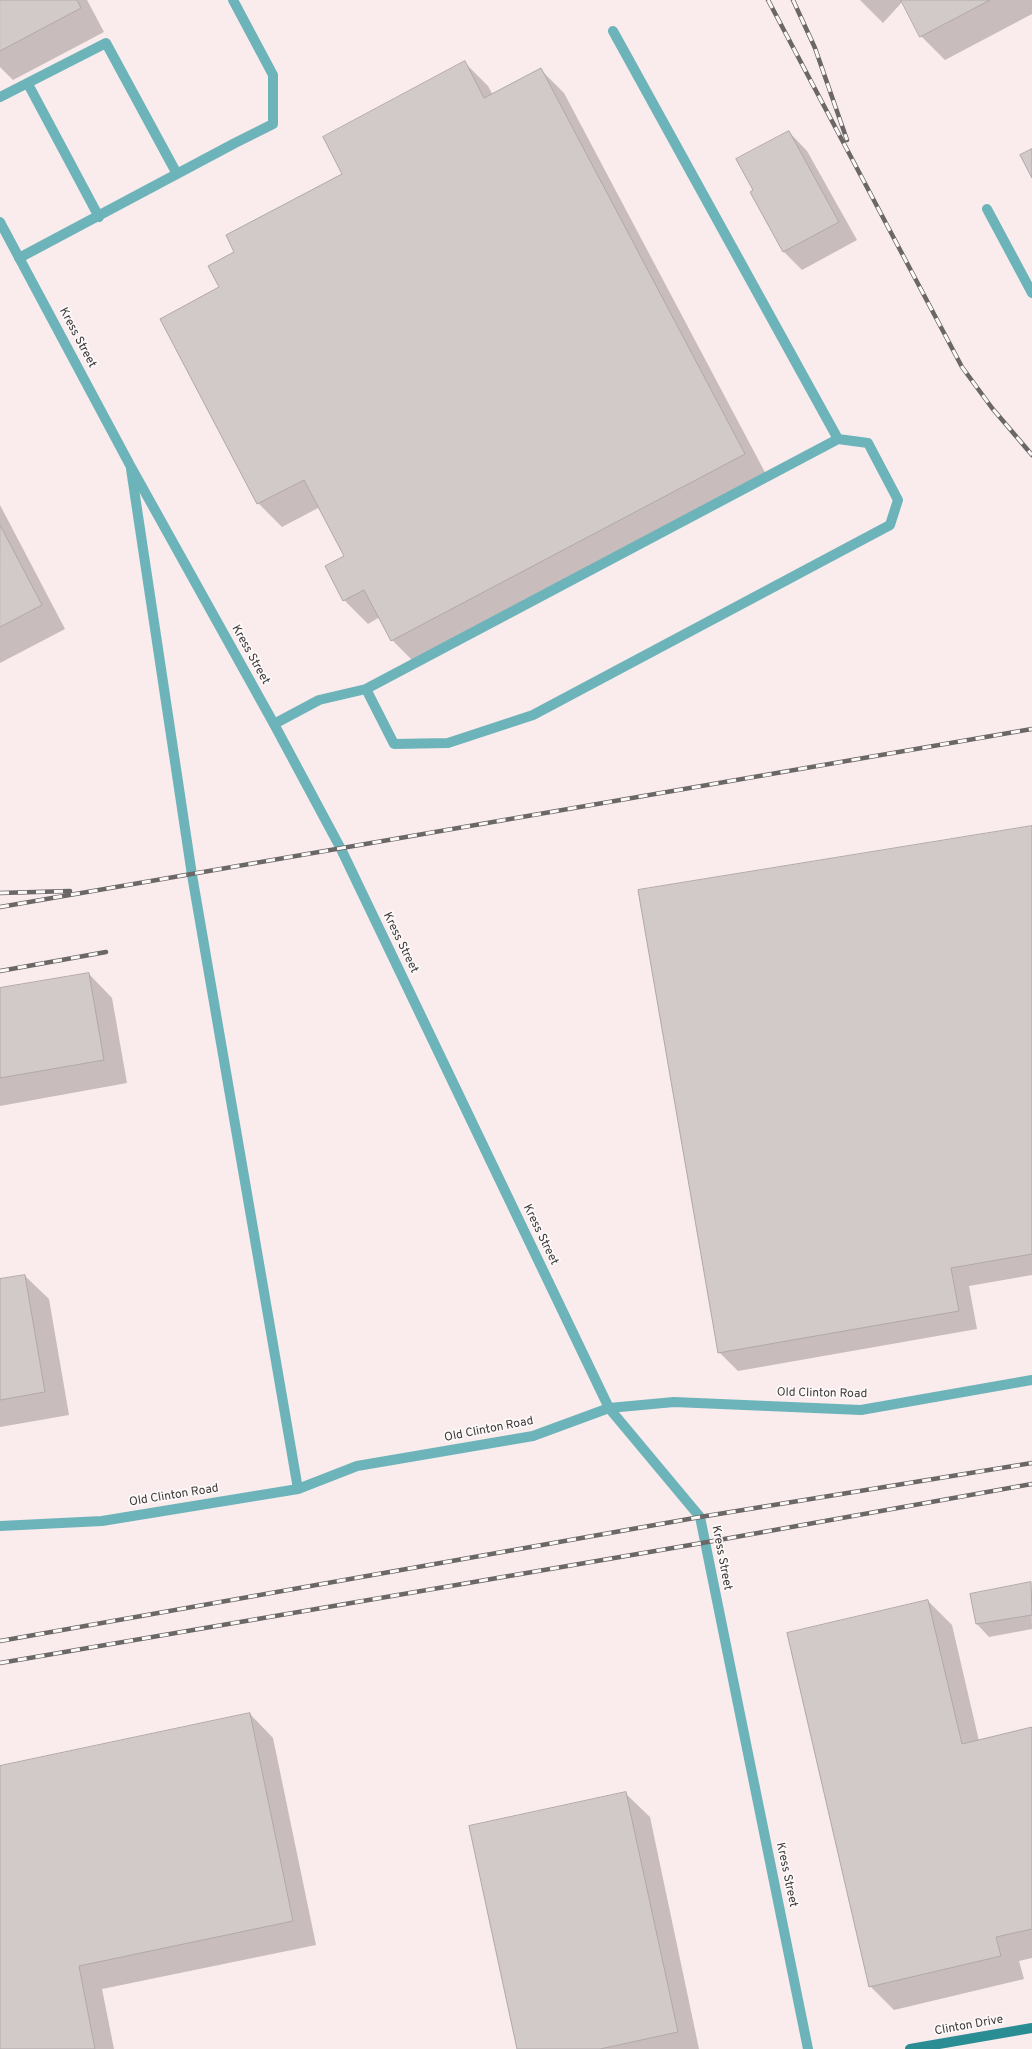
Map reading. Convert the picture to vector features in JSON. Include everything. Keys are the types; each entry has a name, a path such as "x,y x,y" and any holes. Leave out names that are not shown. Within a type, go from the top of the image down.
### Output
{"main road":[{"name":"Clinton Drive","path":"910,2049 1032,2028"}],"street":[{"path":"20,258 273,124 273,75 233,0"},
{"path":"613,31 838,439"},
{"path":"0,97 106,43 177,174"},
{"path":"28,84 99,217"},
{"path":"987,208 1032,293"},
{"name":"Kress Street","path":"0,222 131,467 274,724 341,849 609,1408 700,1517 808,2049"},
{"path":"274,724 318,700 366,689 838,439 868,443 898,500 890,525 533,715 448,742 394,744 366,689"},
{"name":"Kress Street","path":"131,467 192,875 298,1489"},
{"name":"Old Clinton Road","path":"0,1526 102,1521 298,1489 356,1466 533,1436 609,1408 674,1402 861,1410 1032,1380"}],"shaded area":[{"path":"0,0 1032,0 1032,2049 0,2049"}],"building":[{"path":"0,0 77,0 81,8 0,51"},
{"path":"901,0 990,0 920,37"},
{"path":"465,61 484,98 541,68 745,454 391,641 364,590 343,601 325,566 344,556 304,480 257,504 160,319 219,287 208,266 234,252 226,235 342,174 323,137"},
{"path":"789,131 839,222 783,252 750,192 753,190 736,159"},
{"path":"1032,149 1032,178 1020,155"},
{"path":"0,525 42,605 0,627"},
{"path":"1032,826 1032,1254 951,1268 959,1311 718,1353 638,890"},
{"path":"89,973 104,1060 0,1078 0,988"},
{"path":"25,1275 45,1392 0,1400 0,1279"},
{"path":"1031,1582 1032,1615 976,1624 970,1594"},
{"path":"928,1600 962,1744 1032,1727 1032,1929 996,1937 1001,1956 869,1987 787,1633"},
{"path":"250,1713 293,1921 79,1966 95,2049 0,2049 0,1766"},
{"path":"626,1792 678,2032 600,2049 517,2049 469,1826"}],"railway":[{"path":"768,0 962,367 992,408 1032,455"},
{"path":"793,0 815,48 847,140"},
{"path":"0,907 1032,729"},
{"path":"0,893 70,891"},
{"path":"0,971 106,952"},
{"path":"0,1641 700,1517 1032,1463"},
{"path":"0,1663 702,1543 1032,1484"}]}
